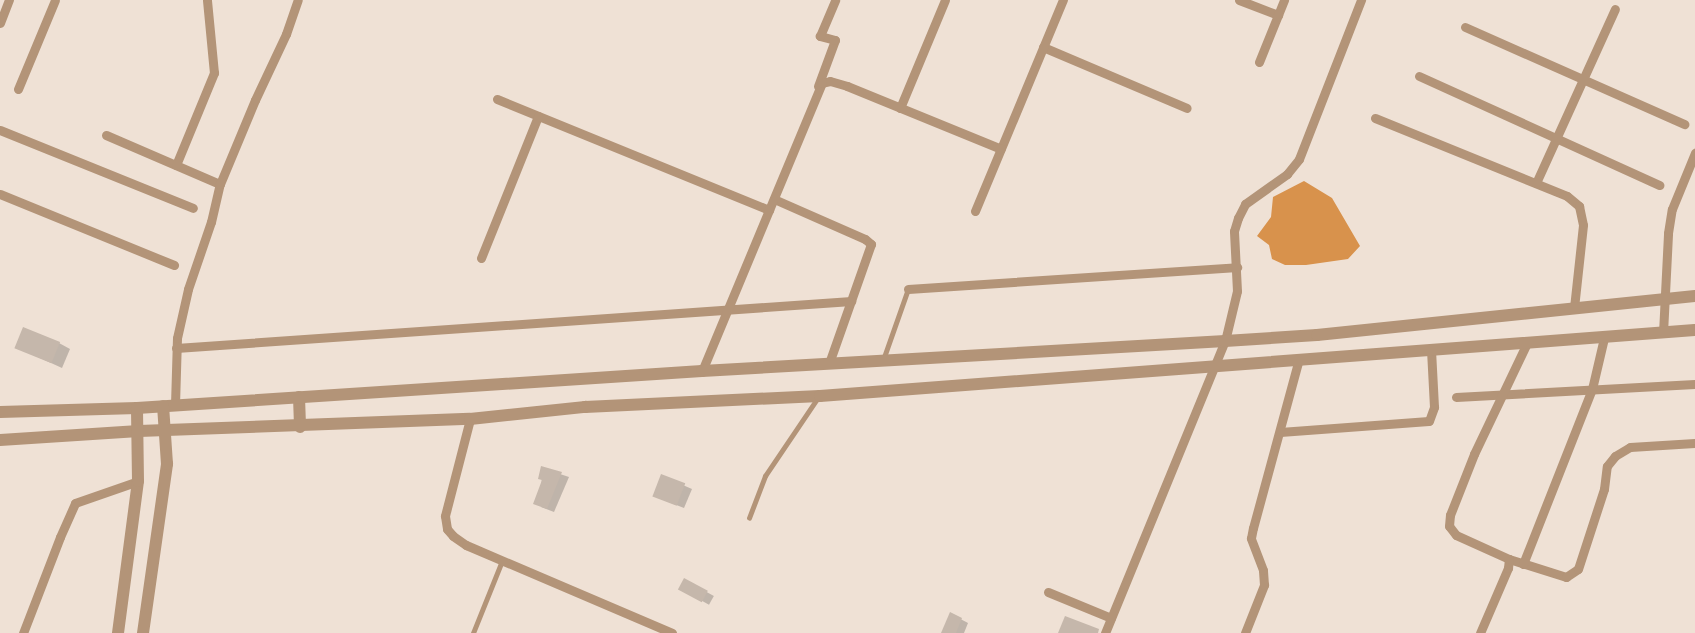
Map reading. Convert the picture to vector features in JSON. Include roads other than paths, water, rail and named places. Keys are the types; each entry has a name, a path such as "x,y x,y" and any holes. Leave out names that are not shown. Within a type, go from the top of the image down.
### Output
{"street":[{"path":"0,23 9,0"},
{"path":"18,89 55,0"},
{"path":"176,165 214,73 207,0"},
{"path":"143,633 167,465 166,430 176,348 188,289 211,222 220,184 286,34 298,0"},
{"path":"702,371 774,199 835,40 820,36 835,0"},
{"path":"900,108 945,0"},
{"path":"975,211 1063,0"},
{"path":"1239,0 1278,15"},
{"path":"1259,62 1284,0"},
{"path":"1105,633 1225,341 1237,291 1234,231 1238,218 1245,204 1287,174 1299,159 1361,0"},
{"path":"1536,183 1615,9"},
{"path":"1465,27 1684,124"},
{"path":"1043,47 1187,108"},
{"path":"1419,76 1659,184"},
{"path":"815,94 822,83 830,81 1001,149"},
{"path":"497,99 769,210"},
{"path":"481,258 538,116"},
{"path":"1375,118 1567,196 1579,206 1583,225 1574,308"},
{"path":"0,130 193,208"},
{"path":"106,135 220,184"},
{"path":"1663,333 1668,233 1672,209 1695,153"},
{"path":"0,194 174,265"},
{"path":"774,199 866,238 871,244 829,363"},
{"path":"908,289 1237,267"},
{"path":"0,412 137,408 829,363 1317,335 1695,296"},
{"path":"176,348 851,301"},
{"path":"0,440 139,431 300,427 470,419 585,407 820,396 1695,330"},
{"path":"1523,564 1592,389 1604,338"},
{"path":"1527,344 1502,393 1455,500 1449,526 1456,535 1523,564 1566,577 1578,569 1604,489 1607,466 1615,456 1630,447 1695,443"},
{"path":"1280,432 1429,421 1434,407 1431,350"},
{"path":"1245,633 1263,594 1263,570 1251,538 1299,360"},
{"path":"1456,398 1502,393 1694,385 1695,373"},
{"path":"299,397 300,427"},
{"path":"118,633 138,481 137,408"},
{"path":"470,419 446,516 447,529 466,545 672,633"},
{"path":"23,633 75,503 138,481"},
{"path":"1480,633 1508,568 1509,558"},
{"path":"1048,592 1111,618"}],"lane":[{"path":"882,360 908,289"},
{"path":"749,518 765,476 820,396"},
{"path":"473,633 502,561"}]}
